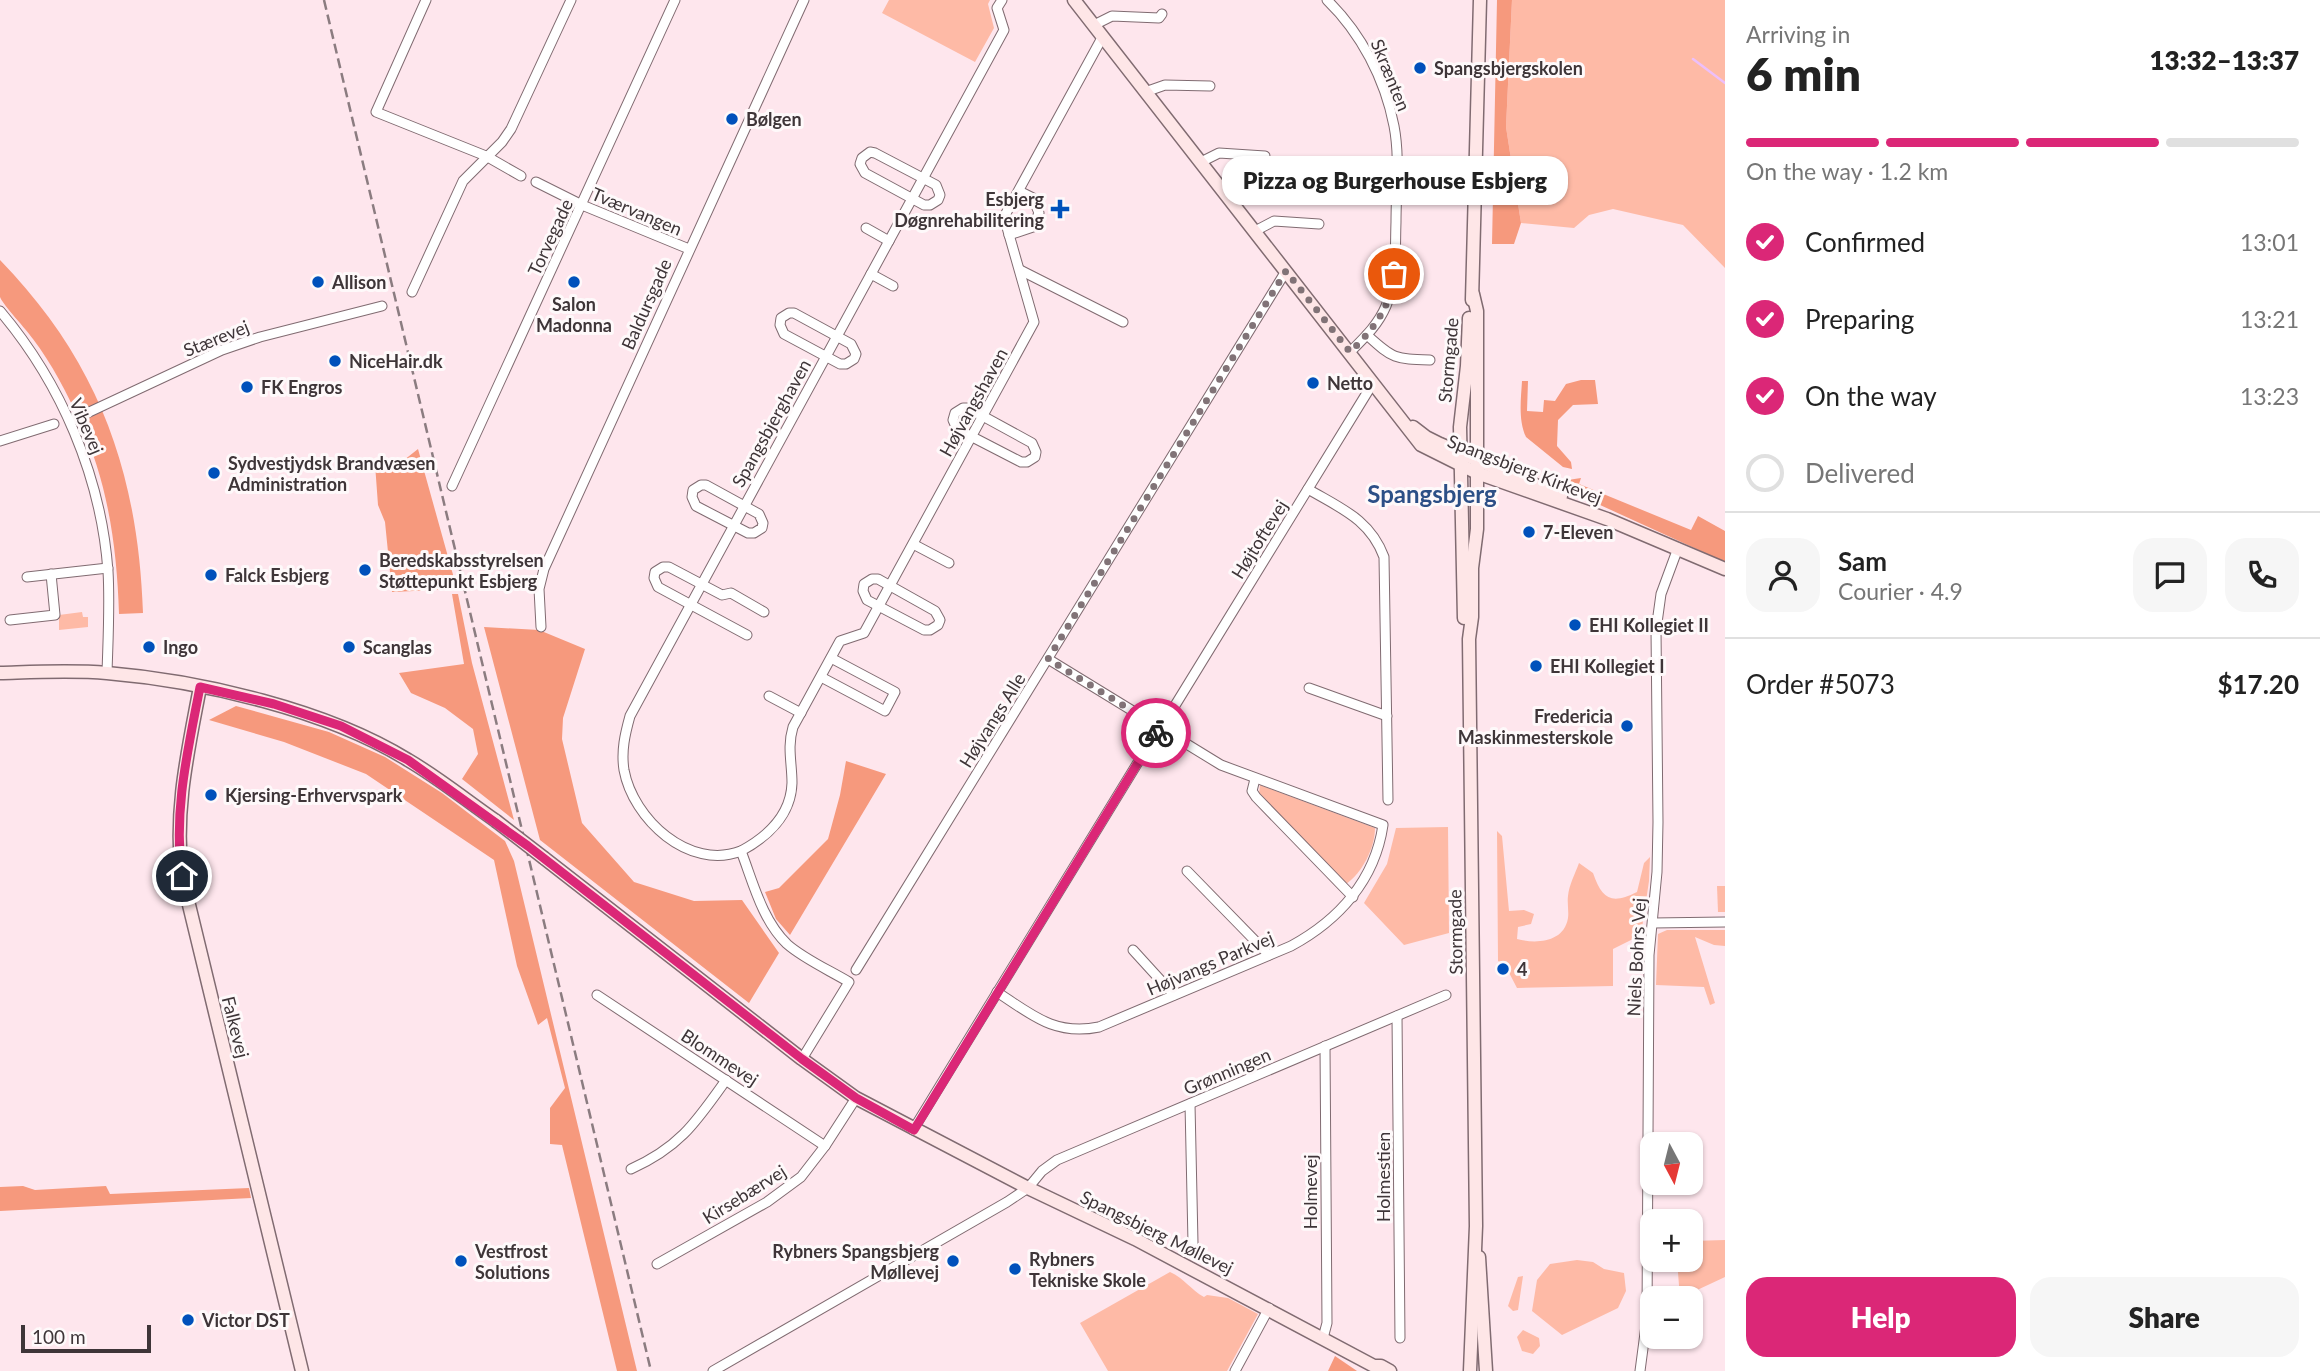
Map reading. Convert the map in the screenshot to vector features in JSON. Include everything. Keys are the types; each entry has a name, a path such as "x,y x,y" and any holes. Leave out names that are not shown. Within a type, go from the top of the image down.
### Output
{"street":[{"path":"426,0 376,112 486,156 521,176"},
{"path":"412,292 463,181 502,142 511,129 571,0"},
{"name":"Torvegade","path":"452,486 675,0"},
{"name":"Baldursgade","path":"541,627 539,589 544,569 804,0"},
{"name":"Spangsbjerghaven","path":"741,851 711,855 691,851 673,842 650,821 632,797 624,770 622,743 630,716 1004,30 997,8 1002,0"},
{"name":"Spangsbjerg Kirkevej","path":"1074,0 1148,91 1421,445 1586,506 1607,519 1725,569"},
{"name":"Skrænten","path":"1327,0 1364,46 1378,76 1394,125 1397,152 1392,289 1378,322 1350,352"},
{"name":"Stormgade","path":"1470,1371 1476,1226 1469,639 1477,529 1461,402 1473,294 1480,0"},
{"path":"1094,25 1112,16 1159,18 1162,14"},
{"name":"Højvangshaven","path":"741,851 761,840 777,823 788,805 792,783 789,741 801,713 841,641 864,633 1034,322 1004,217 1103,36"},
{"path":"1148,91 1165,85 1210,86"},
{"path":"870,152 875,153 923,179 939,190 939,200 930,205 924,205 864,173 860,164 862,158 870,152"},
{"path":"1201,162 1212,154 1219,153 1265,156"},
{"name":"Tværvangen","path":"536,182 582,205 688,249"},
{"path":"1009,234 1033,227 1039,214 1032,198 1018,191"},
{"path":"1255,232 1274,221 1319,224"},
{"path":"866,228 889,241"},
{"path":"1020,270 1123,322"},
{"name":"Højvangs Alle","path":"856,970 1286,271"},
{"path":"871,274 893,286"},
{"name":"Stormgade","path":"1469,639 1464,618 1477,311 1473,294"},
{"name":"Stærevej","path":"70,421 222,349 382,306"},
{"name":"Vibevej","path":"0,311 46,374 70,421 84,457 95,495 107,568 107,673"},
{"name":"Spangsbjerghaven","path":"794,313 837,337 851,344 856,354 854,359 846,364 840,364 784,334 780,325 781,318 794,313"},
{"path":"1367,335 1387,354 1398,359 1430,360"},
{"name":"Højtoftevej","path":"1171,712 1373,383"},
{"path":"968,408 1032,443 1035,457 1021,462 972,436 957,429 953,420 958,410 968,408"},
{"path":"0,441 54,424"},
{"name":"Spangsbjerghaven","path":"706,485 744,506 759,514 763,523 762,528 754,533 748,533 695,506 693,490 706,485"},
{"path":"1308,489 1370,529 1379,542 1384,557 1388,800"},
{"path":"913,544 949,563"},
{"name":"Niels Bohrs Vej","path":"1640,1371 1647,1318 1649,956 1658,822 1656,630 1661,594 1678,548"},
{"path":"747,635 658,587 654,578 655,572 669,567 722,596 732,593 764,611"},
{"path":"27,577 107,568"},
{"path":"10,620 55,615 51,574"},
{"path":"872,579 936,611 940,620 938,625 924,630 879,606 867,600 864,595 864,584 872,579"},
{"path":"821,677 885,711 895,692 831,658"},
{"path":"1048,659 1221,765 1255,779 1252,791 1256,797 1353,897"},
{"name":"Spangsbjerg Møllevej","path":"0,673 107,673 200,687 274,704 341,726 408,760 496,821 856,1098 1028,1188 1269,1308 1376,1368 1390,1371"},
{"name":"Falkevej","path":"200,687 181,791 178,825 182,876 302,1371"},
{"path":"1309,688 1388,716"},
{"path":"769,696 801,713"},
{"path":"914,1130 1160,728"},
{"name":"Højvangs Parkvej","path":"997,992 1048,1024 1073,1030 1099,1027 1312,934 1353,897 1371,868 1380,845 1383,825 1255,779"},
{"path":"741,851 764,911 774,929 789,945 849,982 802,1059"},
{"path":"1188,871 1269,955"},
{"path":"1653,923 1725,922"},
{"path":"1133,950 1174,995"},
{"name":"Blommevej","path":"597,995 825,1146"},
{"name":"Grønningen","path":"1028,1188 1042,1171 1057,1160 1446,995"},
{"name":"Holmestien","path":"1397,1016 1400,1338"},
{"name":"Holmevej","path":"1323,1338 1327,1323 1325,1046"},
{"path":"631,1169 659,1157 676,1143 695,1124 726,1080"},
{"name":"Kirsebærvej","path":"657,1264 767,1202 801,1177 856,1098"},
{"path":"1190,1104 1193,1243"},
{"path":"713,1371 1028,1188"},
{"name":"Stormgade","path":"1476,1226 1486,1339 1486,1371"},
{"path":"1235,1371 1269,1308"},
{"path":"1473,1308 1478,1324 1479,1371"}],"shaded area":[{"path":"889,0 990,0 988,4 994,28 975,62 882,13"},
{"path":"1497,0 1512,0 1506,127 1521,223 1514,244 1492,244"},
{"path":"1512,0 1725,0 1725,268 1683,225 1613,209 1589,215 1574,228 1521,223 1506,127"},
{"path":"0,260 63,338 87,379 107,422 122,466 132,513 143,613 119,614 113,540 98,468 59,379 30,335 0,297"},
{"path":"1595,380 1598,404 1573,405 1558,420 1557,446 1571,462 1572,469 1563,467 1526,437 1521,417 1522,381 1528,381 1527,411 1543,412 1544,400 1555,401 1566,384"},
{"path":"418,449 457,589 392,592 385,522 378,505 375,464 394,468"},
{"path":"1581,478 1579,484 1691,530 1698,516 1725,531 1725,562 1565,489 1568,480"},
{"path":"452,594 458,594 472,663 514,820 462,779 478,754 473,729 445,708 411,693 399,673 464,664"},
{"path":"82,612 83,617 88,617 88,627 59,630 59,615"},
{"path":"484,627 539,630 585,649 563,718 562,739 582,823 634,882 694,901 742,900 779,953 749,1003 540,840"},
{"path":"236,706 329,732 385,757 442,793 505,841 514,861 637,1371 617,1371 562,1145 550,1144 550,1108 565,1088 547,1018 538,1025 517,966 494,860 366,774 284,742 209,720"},
{"path":"846,761 886,774 790,935 776,919 765,892 779,888 828,839"},
{"path":"1260,785 1375,828 1370,852 1352,879 1346,884 1259,793"},
{"path":"1448,827 1449,933 1404,945 1364,903 1387,864 1396,828"},
{"path":"1497,831 1502,836 1509,911 1524,910 1534,914 1531,924 1518,927 1517,939 1524,941 1548,940 1561,933 1568,918 1569,892 1579,863 1593,873 1604,894 1614,899 1637,892 1644,863 1650,857 1641,935 1613,949 1613,986 1517,988 1505,965 1498,961"},
{"path":"1717,886 1725,886 1725,912 1718,912"},
{"path":"1667,930 1725,930 1725,946 1714,945 1695,937 1715,1003 1710,1005 1704,987 1656,985 1658,934"},
{"path":"23,1186 35,1190 106,1186 110,1194 249,1188 251,1198 0,1211 0,1187"},
{"path":"1725,1240 1725,1277 1703,1287 1679,1286 1678,1272 1703,1272 1703,1241"},
{"path":"1577,1260 1593,1262 1604,1269 1624,1273 1626,1291 1618,1308 1562,1335 1532,1311 1537,1280 1550,1264"},
{"path":"1170,1272 1204,1297 1207,1295 1228,1298 1258,1314 1227,1371 1108,1371 1080,1323"},
{"path":"1523,1276 1518,1310 1513,1311 1508,1306 1518,1277"},
{"path":"1523,1330 1539,1338 1540,1346 1533,1354 1522,1351 1517,1337"},
{"path":"1335,1356 1357,1371 1328,1371"}],"waterway":[{"path":"1693,59 1725,83"}],"railway":[{"path":"324,0 651,1371"}],"way so far":[{"path":"1156,733 1160,728 1048,659 1286,271 1350,352 1378,322 1392,289 1394,274"}],"place":[{"name":"Spangsbjergskolen","path":"1420,68"},
{"name":"Bølgen","path":"732,119"},
{"name":"Esbjerg Døgnrehabilitering","path":"1060,209"},
{"name":"Pizza og Burgerhouse Esbjerg","path":"1394,274"},
{"name":"Allison","path":"318,282"},
{"name":"Salon Madonna","path":"574,282"},
{"name":"NiceHair.dk","path":"335,361"},
{"name":"Netto","path":"1313,383"},
{"name":"FK Engros","path":"247,387"},
{"name":"Sydvestjydsk Brandvæsen Administration","path":"214,473"},
{"name":"7-Eleven","path":"1529,532"},
{"name":"Beredskabsstyrelsen Støttepunkt Esbjerg","path":"365,570"},
{"name":"Falck Esbjerg","path":"211,575"},
{"name":"EHI Kollegiet II","path":"1575,625"},
{"name":"Ingo","path":"149,647"},
{"name":"Scanglas","path":"349,647"},
{"name":"EHI Kollegiet I","path":"1536,666"},
{"name":"Fredericia Maskinmesterskole","path":"1627,726"},
{"name":"Kjersing-Erhvervspark","path":"211,795"},
{"name":"4","path":"1503,969"},
{"name":"Vestfrost Solutions","path":"461,1261"},
{"name":"Rybners Spangsbjerg Møllevej","path":"953,1261"},
{"name":"Rybners Tekniske Skole","path":"1015,1269"},
{"name":"Victor DST","path":"188,1320"}],"district":[{"name":"Spangsbjerg","path":"1432,493"}],"route":[{"path":"182,876 178,847 181,791 200,687 274,704 341,726 408,760 496,821 802,1059 856,1098 914,1130 1156,733"}]}
